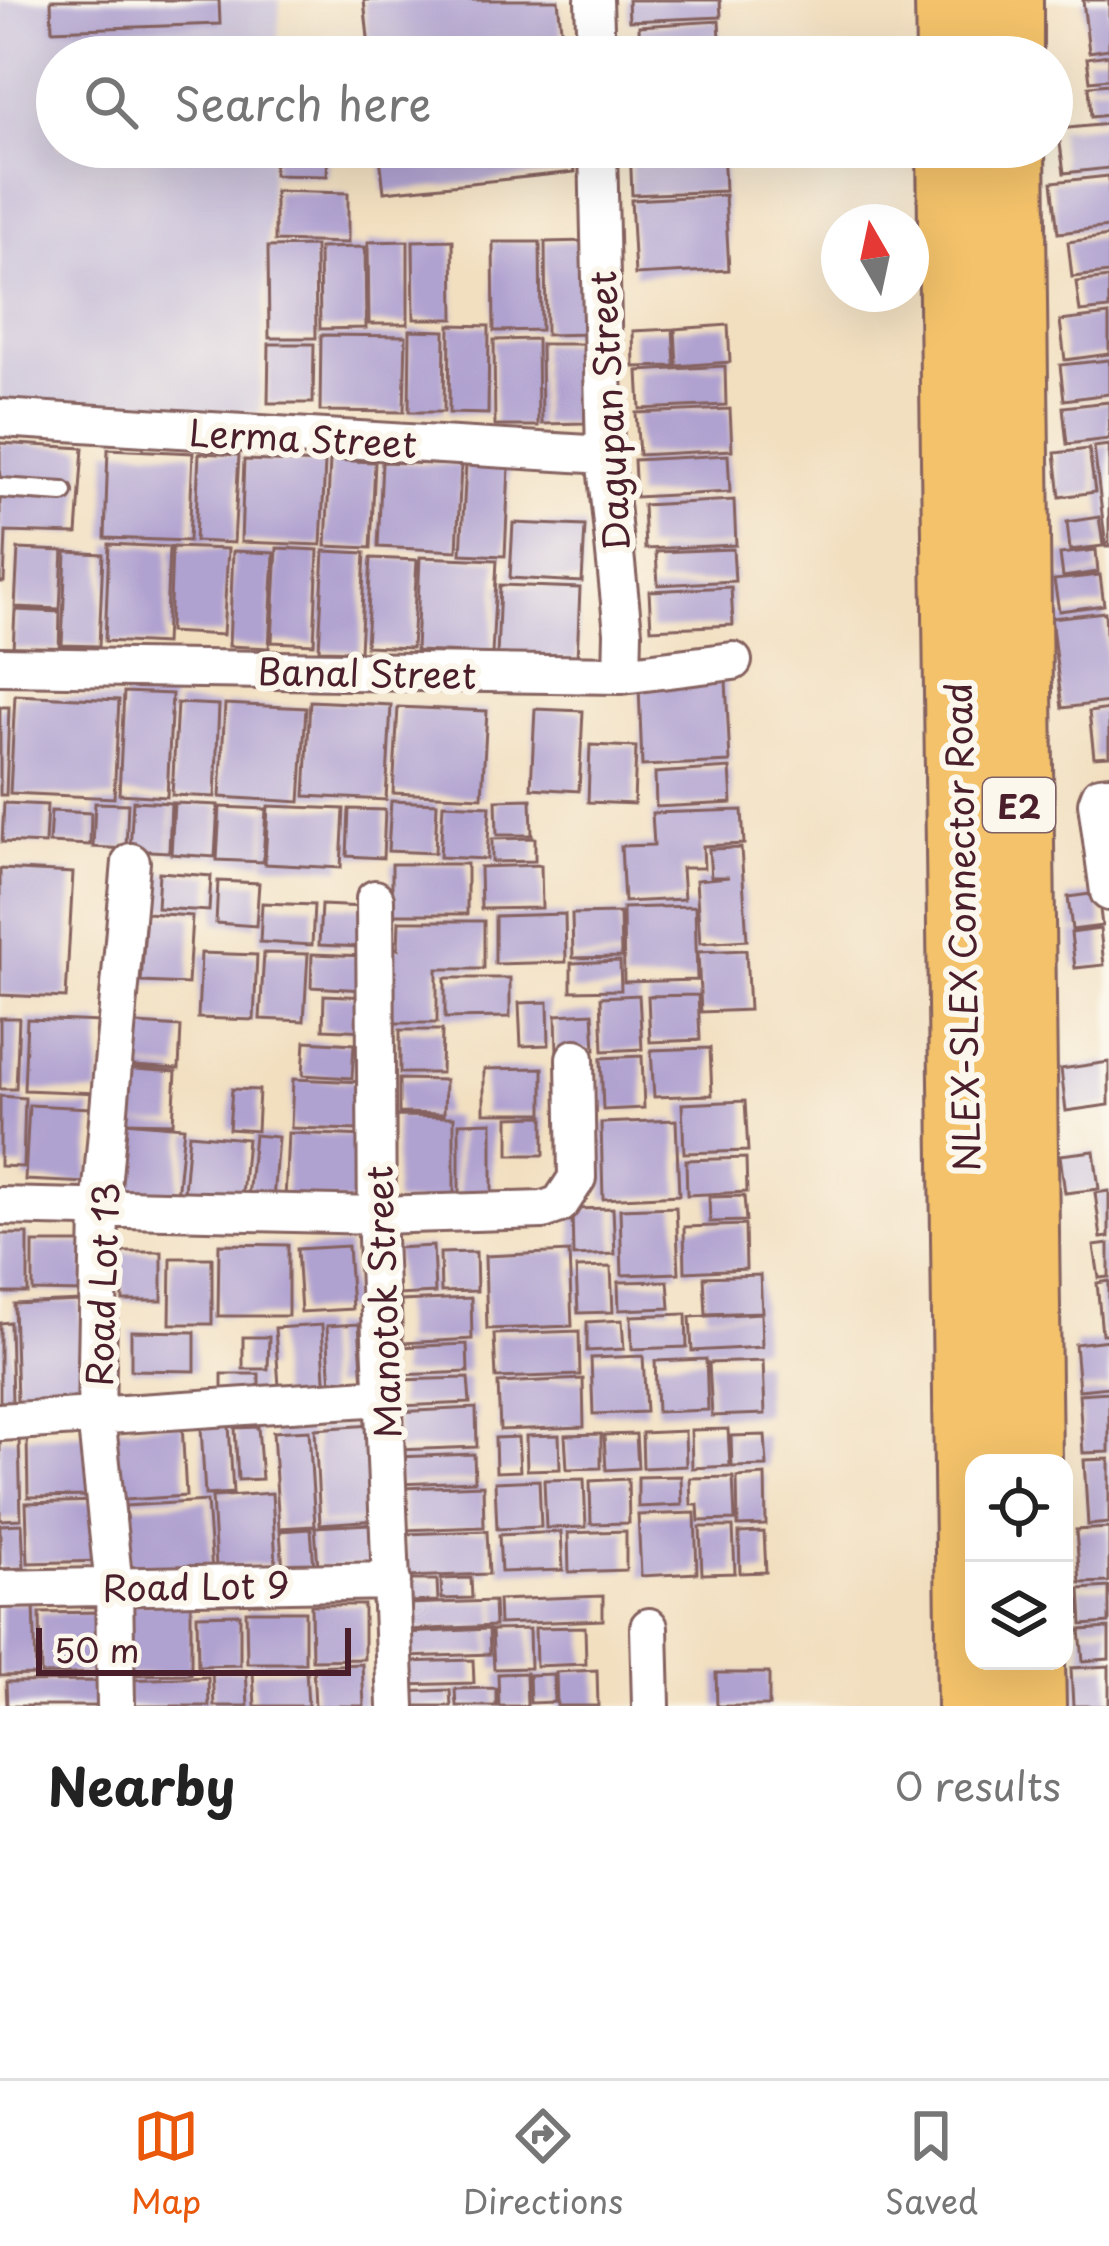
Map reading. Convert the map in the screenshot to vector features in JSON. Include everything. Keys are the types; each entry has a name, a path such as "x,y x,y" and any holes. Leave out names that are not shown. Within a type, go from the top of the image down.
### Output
{"highway":[{"path":"949,0 950,36"},
{"path":"1009,0 1009,36"},
{"name":"NLEX-SLEX Connector Road","path":"951,168 991,1680 1032,1706"},
{"name":"NLEX-SLEX Connector Road","path":"1011,168 1028,1454"}],"street":[{"path":"594,0 595,36"},
{"name":"Dagupan Street","path":"598,168 605,455 623,632 622,675"},
{"name":"Lerma Street","path":"0,418 605,455"},
{"name":"Banal Street","path":"0,667 622,675 733,661"},
{"path":"1109,794 1100,795 1096,803 1109,892"},
{"name":"Road Lot 13","path":"116,1706 114,1587 96,1416 100,1211 131,862"},
{"name":"Manotok Street","path":"375,899 377,1215 396,1706"},
{"path":"0,1207 377,1215 543,1210 560,1204 577,1178 575,1058"},
{"path":"0,1422 385,1397"},
{"name":"Road Lot 9","path":"0,1589 392,1581"},
{"path":"649,1627 651,1706"}],"lane":[{"path":"0,488 63,492"}],"shaded area":[{"path":"0,0 280,0 278,36 36,36 36,168 271,168 259,413 0,404"}],"building":[{"path":"51,0 219,0 220,24 52,30"},
{"path":"364,0 558,0 562,36 368,36"},
{"path":"628,0 720,0 721,17 629,21"},
{"path":"1083,0 1109,0 1109,49 1089,52"},
{"path":"719,21 720,36 639,36 639,26"},
{"path":"1109,55 1109,79 1090,81 1087,58"},
{"path":"1109,84 1109,115 1091,117 1089,86"},
{"path":"1109,124 1109,168 1064,173 1063,168 1073,168 1073,128"},
{"path":"274,168 327,168 327,176 274,175"},
{"path":"381,168 575,168 575,172 384,192"},
{"path":"631,168 724,168 725,191 632,195"},
{"path":"1109,176 1109,227 1058,233 1052,182"},
{"path":"275,191 348,193 348,243 275,241"},
{"path":"725,195 729,270 635,275 631,200"},
{"path":"1109,236 1109,273 1072,277 1068,242"},
{"path":"453,240 454,319 414,319 413,241"},
{"path":"408,241 408,324 369,324 368,242"},
{"path":"588,241 590,334 546,335 545,242"},
{"path":"493,242 540,242 541,330 494,331"},
{"path":"315,246 316,338 269,338 268,247"},
{"path":"365,247 366,328 320,329 319,248"},
{"path":"1109,278 1109,309 1080,312 1076,282"},
{"path":"1109,315 1109,354 1065,360 1060,321"},
{"path":"450,325 489,326 488,414 449,413"},
{"path":"728,325 730,362 677,366 675,329"},
{"path":"673,329 675,366 634,367 633,331"},
{"path":"410,330 445,331 444,412 409,412"},
{"path":"321,335 406,336 404,412 320,411"},
{"path":"537,339 538,426 495,426 494,340"},
{"path":"269,344 314,344 313,403 268,403"},
{"path":"541,344 584,344 585,423 542,424"},
{"path":"1109,360 1109,394 1064,400 1060,365"},
{"path":"725,366 726,405 640,409 638,371"},
{"path":"1109,402 1109,439 1067,444 1063,407"},
{"path":"730,409 732,450 639,455 636,413"},
{"path":"0,443 83,448 77,534 6,532 4,582 0,582"},
{"path":"1109,445 1109,547 1106,547 1094,447"},
{"path":"108,449 193,453 189,541 105,538"},
{"path":"1089,449 1095,492 1060,497 1055,453"},
{"path":"199,453 239,455 234,543 195,541"},
{"path":"728,455 730,492 636,497 634,460"},
{"path":"244,460 325,463 321,545 241,542"},
{"path":"330,460 375,462 371,548 326,546"},
{"path":"382,462 461,465 457,551 378,547"},
{"path":"466,465 509,467 505,556 461,554"},
{"path":"734,500 736,545 645,549 643,505"},
{"path":"1099,517 1103,546 1070,550 1067,522"},
{"path":"513,523 585,526 582,582 510,578"},
{"path":"109,544 169,547 165,644 105,641"},
{"path":"172,547 228,549 223,635 169,632"},
{"path":"277,548 318,550 314,644 272,642"},
{"path":"18,549 63,551 60,609 15,607"},
{"path":"733,549 735,581 658,585 656,552"},
{"path":"1096,550 1098,572 1063,577 1060,554"},
{"path":"233,551 274,553 269,648 229,646"},
{"path":"324,551 365,553 360,651 319,650"},
{"path":"66,552 103,554 99,646 62,645"},
{"path":"420,557 497,560 492,654 416,651"},
{"path":"371,558 417,560 412,648 366,646"},
{"path":"1100,575 1104,605 1059,611 1054,580"},
{"path":"500,585 580,588 577,660 497,656"},
{"path":"731,587 733,625 651,629 649,591"},
{"path":"15,610 60,612 59,651 13,649"},
{"path":"1105,612 1109,702 1062,708 1051,618"},
{"path":"726,681 730,762 642,766 639,685"},
{"path":"124,692 172,694 167,797 119,794"},
{"path":"15,695 119,700 114,798 10,793"},
{"path":"310,701 391,705 386,800 305,796"},
{"path":"177,703 219,705 215,797 172,795"},
{"path":"225,704 306,708 300,802 220,797"},
{"path":"0,707 9,707 6,795 0,795"},
{"path":"398,707 487,711 482,797 393,793"},
{"path":"535,709 583,711 579,791 531,788"},
{"path":"1109,709 1109,756 1094,757 1089,712"},
{"path":"590,745 636,747 634,804 588,802"},
{"path":"730,768 732,803 656,807 655,773"},
{"path":"531,799 532,835 497,835 496,800"},
{"path":"133,801 171,803 169,852 130,850"},
{"path":"391,801 437,803 435,853 388,851"},
{"path":"4,803 47,805 45,844 2,842"},
{"path":"95,803 128,804 126,849 93,847"},
{"path":"174,803 218,805 215,857 171,854"},
{"path":"443,804 490,806 487,859 440,857"},
{"path":"268,806 344,809 341,868 265,864"},
{"path":"220,807 266,809 263,862 217,860"},
{"path":"349,809 385,810 383,858 347,856"},
{"path":"742,810 744,844 703,846 704,868 682,868 684,899 624,902 621,846 654,845 652,813"},
{"path":"51,811 91,813 90,845 49,843"},
{"path":"535,838 535,861 492,862 492,839"},
{"path":"741,848 747,940 700,943 696,880 729,877 711,877 709,849"},
{"path":"392,864 467,864 467,914 392,914"},
{"path":"541,865 542,908 481,909 480,867"},
{"path":"0,869 73,873 66,998 0,995"},
{"path":"159,872 211,876 209,911 157,908"},
{"path":"218,881 259,883 256,926 216,923"},
{"path":"1098,893 1102,926 1072,930 1068,897"},
{"path":"262,903 314,905 312,945 260,942"},
{"path":"321,905 364,907 362,947 319,945"},
{"path":"695,906 697,980 624,982 623,908"},
{"path":"146,913 192,916 188,984 141,982"},
{"path":"620,913 621,957 573,958 572,914"},
{"path":"565,914 566,962 495,964 495,916"},
{"path":"399,921 484,921 484,969 437,969 437,1023 390,1023 391,948 398,949"},
{"path":"1100,929 1104,965 1075,968 1071,933"},
{"path":"746,950 749,1010 701,1012 698,952"},
{"path":"201,953 257,955 254,1020 198,1018"},
{"path":"264,953 308,954 304,1021 260,1019"},
{"path":"312,954 366,956 365,990 311,987"},
{"path":"620,961 621,990 571,991 571,963"},
{"path":"445,978 510,978 510,1017 445,1018"},
{"path":"324,995 369,997 368,1031 323,1029"},
{"path":"639,995 642,1049 603,1051 601,997"},
{"path":"698,995 700,1040 650,1042 648,996"},
{"path":"548,1002 549,1045 521,1046 519,1003"},
{"path":"593,1013 595,1050 557,1052 556,1015"},
{"path":"0,1018 19,1018 16,1089 0,1089"},
{"path":"27,1019 101,1022 98,1093 24,1090"},
{"path":"122,1023 181,1027 179,1069 120,1065"},
{"path":"400,1030 442,1030 441,1073 400,1073"},
{"path":"305,1041 354,1044 352,1078 303,1075"},
{"path":"710,1048 712,1095 654,1097 651,1050"},
{"path":"642,1056 644,1108 603,1110 601,1058"},
{"path":"1109,1062 1109,1105 1066,1111 1061,1069"},
{"path":"121,1068 176,1072 173,1123 124,1122 184,1127 177,1197 110,1191"},
{"path":"543,1068 543,1113 484,1113 484,1069"},
{"path":"293,1079 362,1082 360,1130 291,1128"},
{"path":"399,1079 445,1080 444,1114 399,1113"},
{"path":"232,1089 259,1090 257,1131 229,1129"},
{"path":"0,1096 25,1098 23,1167 0,1166"},
{"path":"745,1101 748,1151 684,1153 682,1104"},
{"path":"29,1105 91,1108 88,1183 25,1180"},
{"path":"396,1116 454,1117 454,1203 395,1202"},
{"path":"544,1116 544,1155 509,1155 509,1117"},
{"path":"676,1120 679,1195 603,1199 601,1123"},
{"path":"492,1122 492,1197 459,1196 459,1123"},
{"path":"288,1133 367,1136 363,1203 285,1200"},
{"path":"189,1134 247,1139 241,1208 183,1203"},
{"path":"254,1135 278,1137 273,1200 248,1198"},
{"path":"1094,1151 1099,1189 1065,1193 1060,1155"},
{"path":"746,1158 747,1192 687,1195 686,1160"},
{"path":"1109,1191 1109,1237 1101,1238 1095,1193"},
{"path":"744,1196 746,1221 710,1222 709,1197"},
{"path":"676,1207 679,1273 622,1275 620,1209"},
{"path":"613,1208 615,1254 573,1256 572,1209"},
{"path":"745,1225 746,1269 685,1272 684,1227"},
{"path":"0,1234 28,1234 28,1293 0,1293"},
{"path":"33,1243 85,1243 85,1292 33,1291"},
{"path":"219,1244 288,1245 288,1316 218,1316"},
{"path":"1109,1244 1109,1277 1099,1278 1094,1246"},
{"path":"348,1246 352,1309 301,1312 297,1249"},
{"path":"433,1246 435,1293 398,1295 396,1248"},
{"path":"122,1252 162,1252 162,1301 123,1301"},
{"path":"476,1252 477,1291 441,1292 440,1253"},
{"path":"569,1252 572,1326 487,1329 485,1256"},
{"path":"171,1258 212,1258 212,1324 170,1324"},
{"path":"611,1267 613,1312 578,1313 576,1268"},
{"path":"760,1275 762,1312 706,1314 704,1277"},
{"path":"668,1281 670,1308 619,1310 618,1282"},
{"path":"1109,1281 1109,1334 1102,1334 1097,1283"},
{"path":"471,1298 472,1339 403,1343 401,1301"},
{"path":"80,1301 83,1399 17,1402 14,1304"},
{"path":"761,1313 762,1347 692,1351 690,1317"},
{"path":"686,1314 687,1347 632,1349 631,1316"},
{"path":"622,1320 624,1349 587,1351 587,1322"},
{"path":"10,1322 12,1402 0,1402 0,1323"},
{"path":"359,1324 363,1385 331,1387 327,1326"},
{"path":"322,1325 326,1398 280,1401 275,1328"},
{"path":"131,1331 195,1332 195,1371 131,1370"},
{"path":"579,1331 580,1375 496,1378 494,1334"},
{"path":"243,1337 269,1337 268,1369 243,1369"},
{"path":"1109,1340 1109,1387 1079,1390 1075,1344"},
{"path":"467,1344 468,1372 400,1375 399,1347"},
{"path":"643,1356 646,1412 593,1414 591,1358"},
{"path":"706,1359 708,1410 657,1412 655,1361"},
{"path":"763,1361 765,1414 712,1416 709,1363"},
{"path":"222,1374 259,1374 259,1398 222,1399"},
{"path":"468,1378 470,1403 399,1406 398,1380"},
{"path":"583,1379 584,1427 500,1430 498,1383"},
{"path":"1109,1392 1109,1452 1083,1453 1079,1394"},
{"path":"476,1408 477,1447 398,1450 396,1412"},
{"path":"182,1424 186,1496 110,1501 105,1428"},
{"path":"229,1425 233,1493 205,1495 201,1427"},
{"path":"371,1425 377,1520 320,1524 315,1429"},
{"path":"258,1427 262,1479 238,1480 235,1428"},
{"path":"728,1429 730,1466 692,1468 691,1430"},
{"path":"309,1430 315,1526 279,1528 273,1432"},
{"path":"685,1431 686,1466 643,1468 642,1433"},
{"path":"92,1433 94,1496 28,1497 27,1436"},
{"path":"601,1434 601,1468 567,1469 565,1435"},
{"path":"636,1434 638,1468 606,1470 604,1435"},
{"path":"559,1435 560,1469 527,1470 526,1436"},
{"path":"765,1435 767,1466 732,1467 731,1436"},
{"path":"518,1437 520,1471 496,1472 495,1438"},
{"path":"0,1438 19,1438 21,1519 0,1520"},
{"path":"474,1454 475,1481 398,1484 397,1457"},
{"path":"1109,1459 1109,1523 1088,1525 1084,1460"},
{"path":"765,1475 766,1525 738,1526 737,1477"},
{"path":"681,1476 682,1505 638,1507 638,1477"},
{"path":"733,1477 735,1520 699,1521 698,1505 691,1505 690,1478"},
{"path":"584,1479 586,1527 546,1528 544,1480"},
{"path":"628,1479 629,1523 591,1524 590,1481"},
{"path":"539,1480 541,1527 497,1529 495,1482"},
{"path":"483,1485 484,1527 404,1530 402,1488"},
{"path":"272,1493 276,1564 216,1567 212,1497"},
{"path":"99,1501 101,1561 28,1563 26,1503"},
{"path":"207,1501 212,1572 129,1577 125,1506"},
{"path":"695,1513 697,1573 641,1576 638,1515"},
{"path":"22,1524 24,1568 0,1569 0,1525"},
{"path":"370,1524 373,1565 318,1568 315,1527"},
{"path":"700,1527 733,1527 735,1573 702,1574"},
{"path":"1109,1528 1109,1582 1080,1583 1076,1530"},
{"path":"311,1529 314,1568 283,1570 280,1531"},
{"path":"487,1531 489,1574 407,1577 405,1534"},
{"path":"626,1531 626,1570 569,1572 568,1533"},
{"path":"561,1532 563,1570 501,1572 499,1535"},
{"path":"764,1532 766,1572 740,1573 739,1533"},
{"path":"471,1578 472,1598 442,1599 441,1579"},
{"path":"406,1580 437,1580 438,1601 407,1602"},
{"path":"1109,1587 1109,1623 1082,1625 1080,1589"},
{"path":"603,1596 603,1620 499,1624 498,1600"},
{"path":"494,1601 495,1626 407,1630 406,1604"},
{"path":"119,1602 191,1602 191,1674 120,1675"},
{"path":"0,1603 34,1603 36,1675 0,1676"},
{"path":"311,1605 364,1605 364,1659 312,1660"},
{"path":"246,1611 305,1611 305,1663 247,1663"},
{"path":"103,1612 104,1673 41,1675 40,1613"},
{"path":"240,1614 240,1665 198,1666 197,1615"},
{"path":"585,1627 586,1664 536,1666 535,1628"},
{"path":"1109,1628 1109,1659 1083,1661 1080,1630"},
{"path":"489,1629 490,1654 407,1657 406,1633"},
{"path":"529,1629 530,1668 494,1669 492,1630"},
{"path":"473,1660 474,1683 405,1685 404,1662"},
{"path":"362,1664 364,1706 315,1706 313,1666"},
{"path":"1109,1666 1109,1706 1073,1706 1073,1668"},
{"path":"306,1669 308,1706 255,1706 253,1672"},
{"path":"246,1670 248,1706 214,1706 212,1672"},
{"path":"597,1670 598,1706 557,1706 556,1672"},
{"path":"526,1673 527,1706 499,1706 498,1674"},
{"path":"716,1673 769,1673 769,1706 717,1706"},
{"path":"553,1674 554,1702 530,1703 529,1675"},
{"path":"208,1677 209,1706 126,1706 125,1680"},
{"path":"99,1681 100,1706 7,1706 6,1682"},
{"path":"496,1688 496,1706 456,1706 455,1689"},
{"path":"450,1690 451,1706 402,1706 402,1692"}]}
